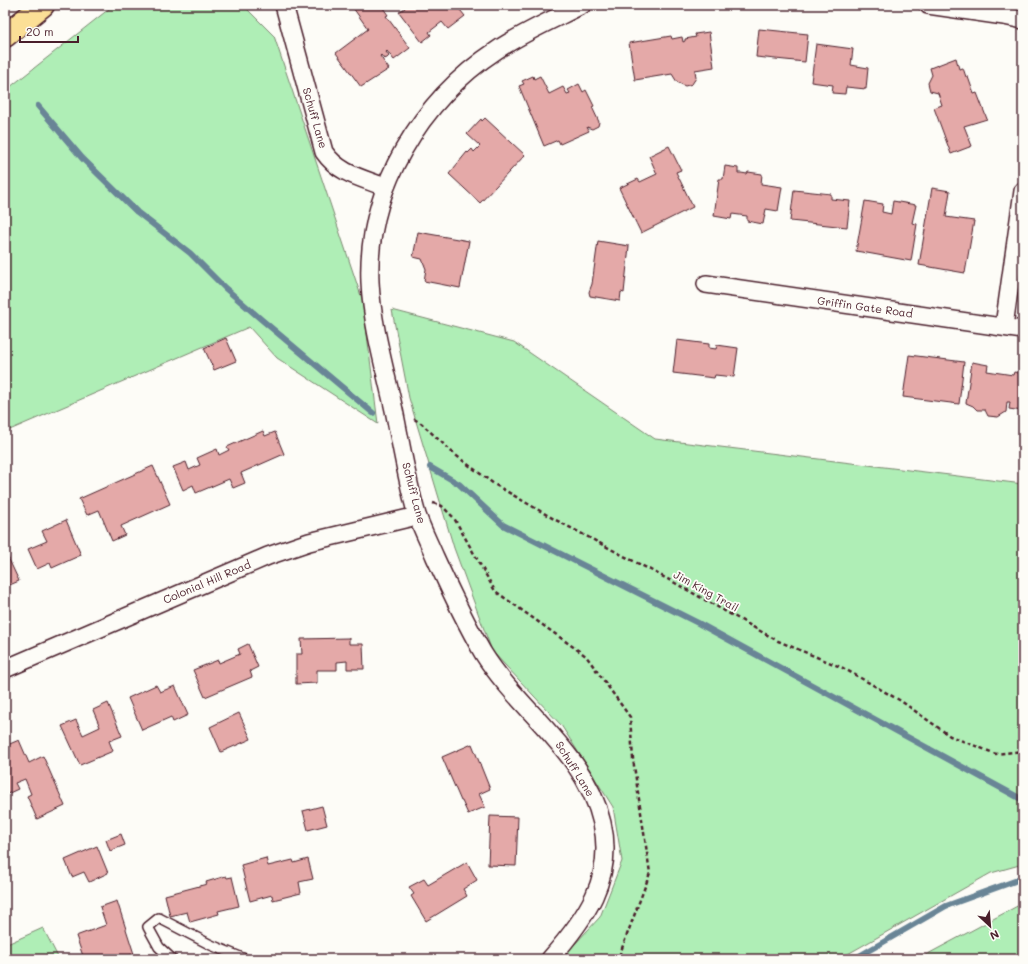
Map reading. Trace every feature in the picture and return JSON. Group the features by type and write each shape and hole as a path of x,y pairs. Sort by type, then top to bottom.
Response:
{"highway":[{"path":"5,36 43,5"}],"street":[{"name":"Schuff Lane","path":"284,5 324,152 331,162 338,168 385,187 376,222 370,256 370,283 380,350 416,509 450,591 486,657 503,680 556,739 588,786 598,806 605,841 602,876 597,894 588,910 550,959"},
{"path":"385,187 397,162 425,115 471,68 519,36 582,5"},
{"path":"928,5 1023,20"},
{"path":"1004,326 1023,191"},
{"name":"Griffin Gate Road","path":"706,284 1004,326 1023,330"},
{"name":"Colonial Hill Road","path":"5,669 268,556 416,509"}],"lane":[{"path":"172,959 159,947 148,927 159,918 211,945 245,959"}],"path":[{"name":"Jim King Trail","path":"395,418 408,415 421,423 454,454 494,484 554,519 675,583 778,641 843,668 901,701 950,736 996,754 1023,751"},
{"path":"416,509 426,501 442,506 454,518 495,592 586,656 630,717 633,759 650,873 618,959"}],"green space":[{"path":"114,5 243,5 274,36 363,302 378,424 277,358 249,327 5,432 5,91"},
{"path":"392,310 514,342 655,439 1023,484 1023,864 991,873 839,959 561,959 600,917 622,861 613,807 561,725 492,651 454,548 409,398"},
{"path":"1023,903 1023,959 919,959 924,956"},
{"path":"43,928 59,959 5,959 5,945"}],"building":[{"path":"351,5 381,5 388,15 386,16 410,48 394,60 387,51 386,52 389,56 387,58 384,59 381,55 380,56 389,69 361,87 336,53 368,29"},
{"path":"404,5 456,5 465,16 448,29 442,22 429,32 431,35 422,42 399,12 405,8"},
{"path":"759,29 808,34 805,62 756,57"},
{"path":"709,32 714,67 695,70 696,78 692,84 685,86 677,82 672,74 635,80 629,43 671,36 672,39 682,37 683,42 685,39 696,37 695,34"},
{"path":"816,44 853,49 851,65 868,68 866,89 846,87 845,94 832,93 833,85 811,82"},
{"path":"956,58 959,69 963,68 966,77 968,77 974,94 977,93 987,119 964,126 972,146 951,154 934,108 942,105 938,93 930,91 928,83 932,75 930,68"},
{"path":"533,76 534,79 540,76 549,94 563,87 567,94 570,93 568,90 579,84 583,92 586,90 594,106 592,107 599,122 598,126 592,129 587,127 589,131 560,144 558,140 544,146 519,86 524,84 522,81"},
{"path":"485,118 525,155 480,203 449,174 467,152 468,153 472,149 474,152 480,146 467,134 481,119 482,121"},
{"path":"669,146 681,170 676,172 693,207 641,233 619,188 638,179 640,182 657,174 649,156"},
{"path":"725,166 738,168 738,173 747,174 748,172 762,174 761,184 782,187 778,211 766,209 763,224 747,221 747,216 732,214 731,219 714,216 719,179 723,179"},
{"path":"932,188 950,191 946,217 974,221 965,273 919,265"},
{"path":"794,190 831,194 831,199 850,201 847,227 790,221"},
{"path":"865,201 883,204 882,212 891,214 893,201 916,205 912,223 917,224 911,261 856,251"},
{"path":"418,232 469,241 460,288 424,281 426,269 422,259 413,257"},
{"path":"598,241 629,246 624,293 621,292 620,301 590,296 589,292 592,284"},
{"path":"226,338 236,361 214,370 204,348"},
{"path":"677,340 709,344 709,348 716,349 717,345 738,348 734,377 715,375 714,378 673,373"},
{"path":"909,355 964,362 959,404 903,397"},
{"path":"972,362 988,365 987,371 1013,375 1014,372 1023,374 1022,411 1009,409 1010,402 1007,402 1006,412 998,417 988,416 985,410 977,410 973,406 966,403"},
{"path":"263,431 265,436 275,432 284,454 241,473 245,483 233,488 229,479 196,493 193,485 183,490 173,467 186,462 189,470 200,465 197,458 217,449 219,455 229,450 227,447"},
{"path":"153,466 170,504 121,526 125,535 112,541 99,510 87,515 79,499"},
{"path":"66,520 81,555 52,568 50,563 37,569 28,549 47,541 42,531"},
{"path":"5,551 19,581 5,587"},
{"path":"349,638 349,644 363,644 364,669 347,669 347,661 337,662 337,670 317,670 317,683 296,684 296,654 302,654 301,639"},
{"path":"248,644 258,667 250,671 252,677 205,697 193,670 218,660 219,663 240,654 238,649"},
{"path":"156,685 160,692 175,686 188,715 173,722 171,717 142,730 128,698"},
{"path":"108,703 122,736 109,741 113,751 80,765 62,726 76,720 83,735 100,727 93,710"},
{"path":"239,713 251,739 221,752 210,727"},
{"path":"19,740 29,763 43,756 65,806 37,819 27,796 31,794 25,779 15,783 18,789 5,795 5,746"},
{"path":"472,744 490,789 479,794 485,807 468,814 442,757"},
{"path":"322,806 327,825 308,830 303,811"},
{"path":"490,816 518,817 516,866 488,865"},
{"path":"121,834 125,845 110,851 106,840"},
{"path":"97,846 108,873 89,882 84,872 72,877 65,860"},
{"path":"266,858 268,866 293,860 294,863 308,859 313,879 299,882 301,893 273,900 272,895 250,901 241,865"},
{"path":"467,862 477,880 463,889 467,896 426,921 411,896 414,894 409,887 424,879 428,885"},
{"path":"226,876 227,878 232,877 239,906 218,911 219,914 190,922 187,912 170,916 165,895 207,884 206,882"},
{"path":"117,901 134,954 118,959 84,959 76,936 106,925 100,907"}],"waterway":[{"path":"38,106 82,158 137,212 190,253 225,288 373,413"},
{"path":"430,467 459,484 503,525 698,623 1023,800"},
{"path":"854,959 946,906 1023,878"}]}
